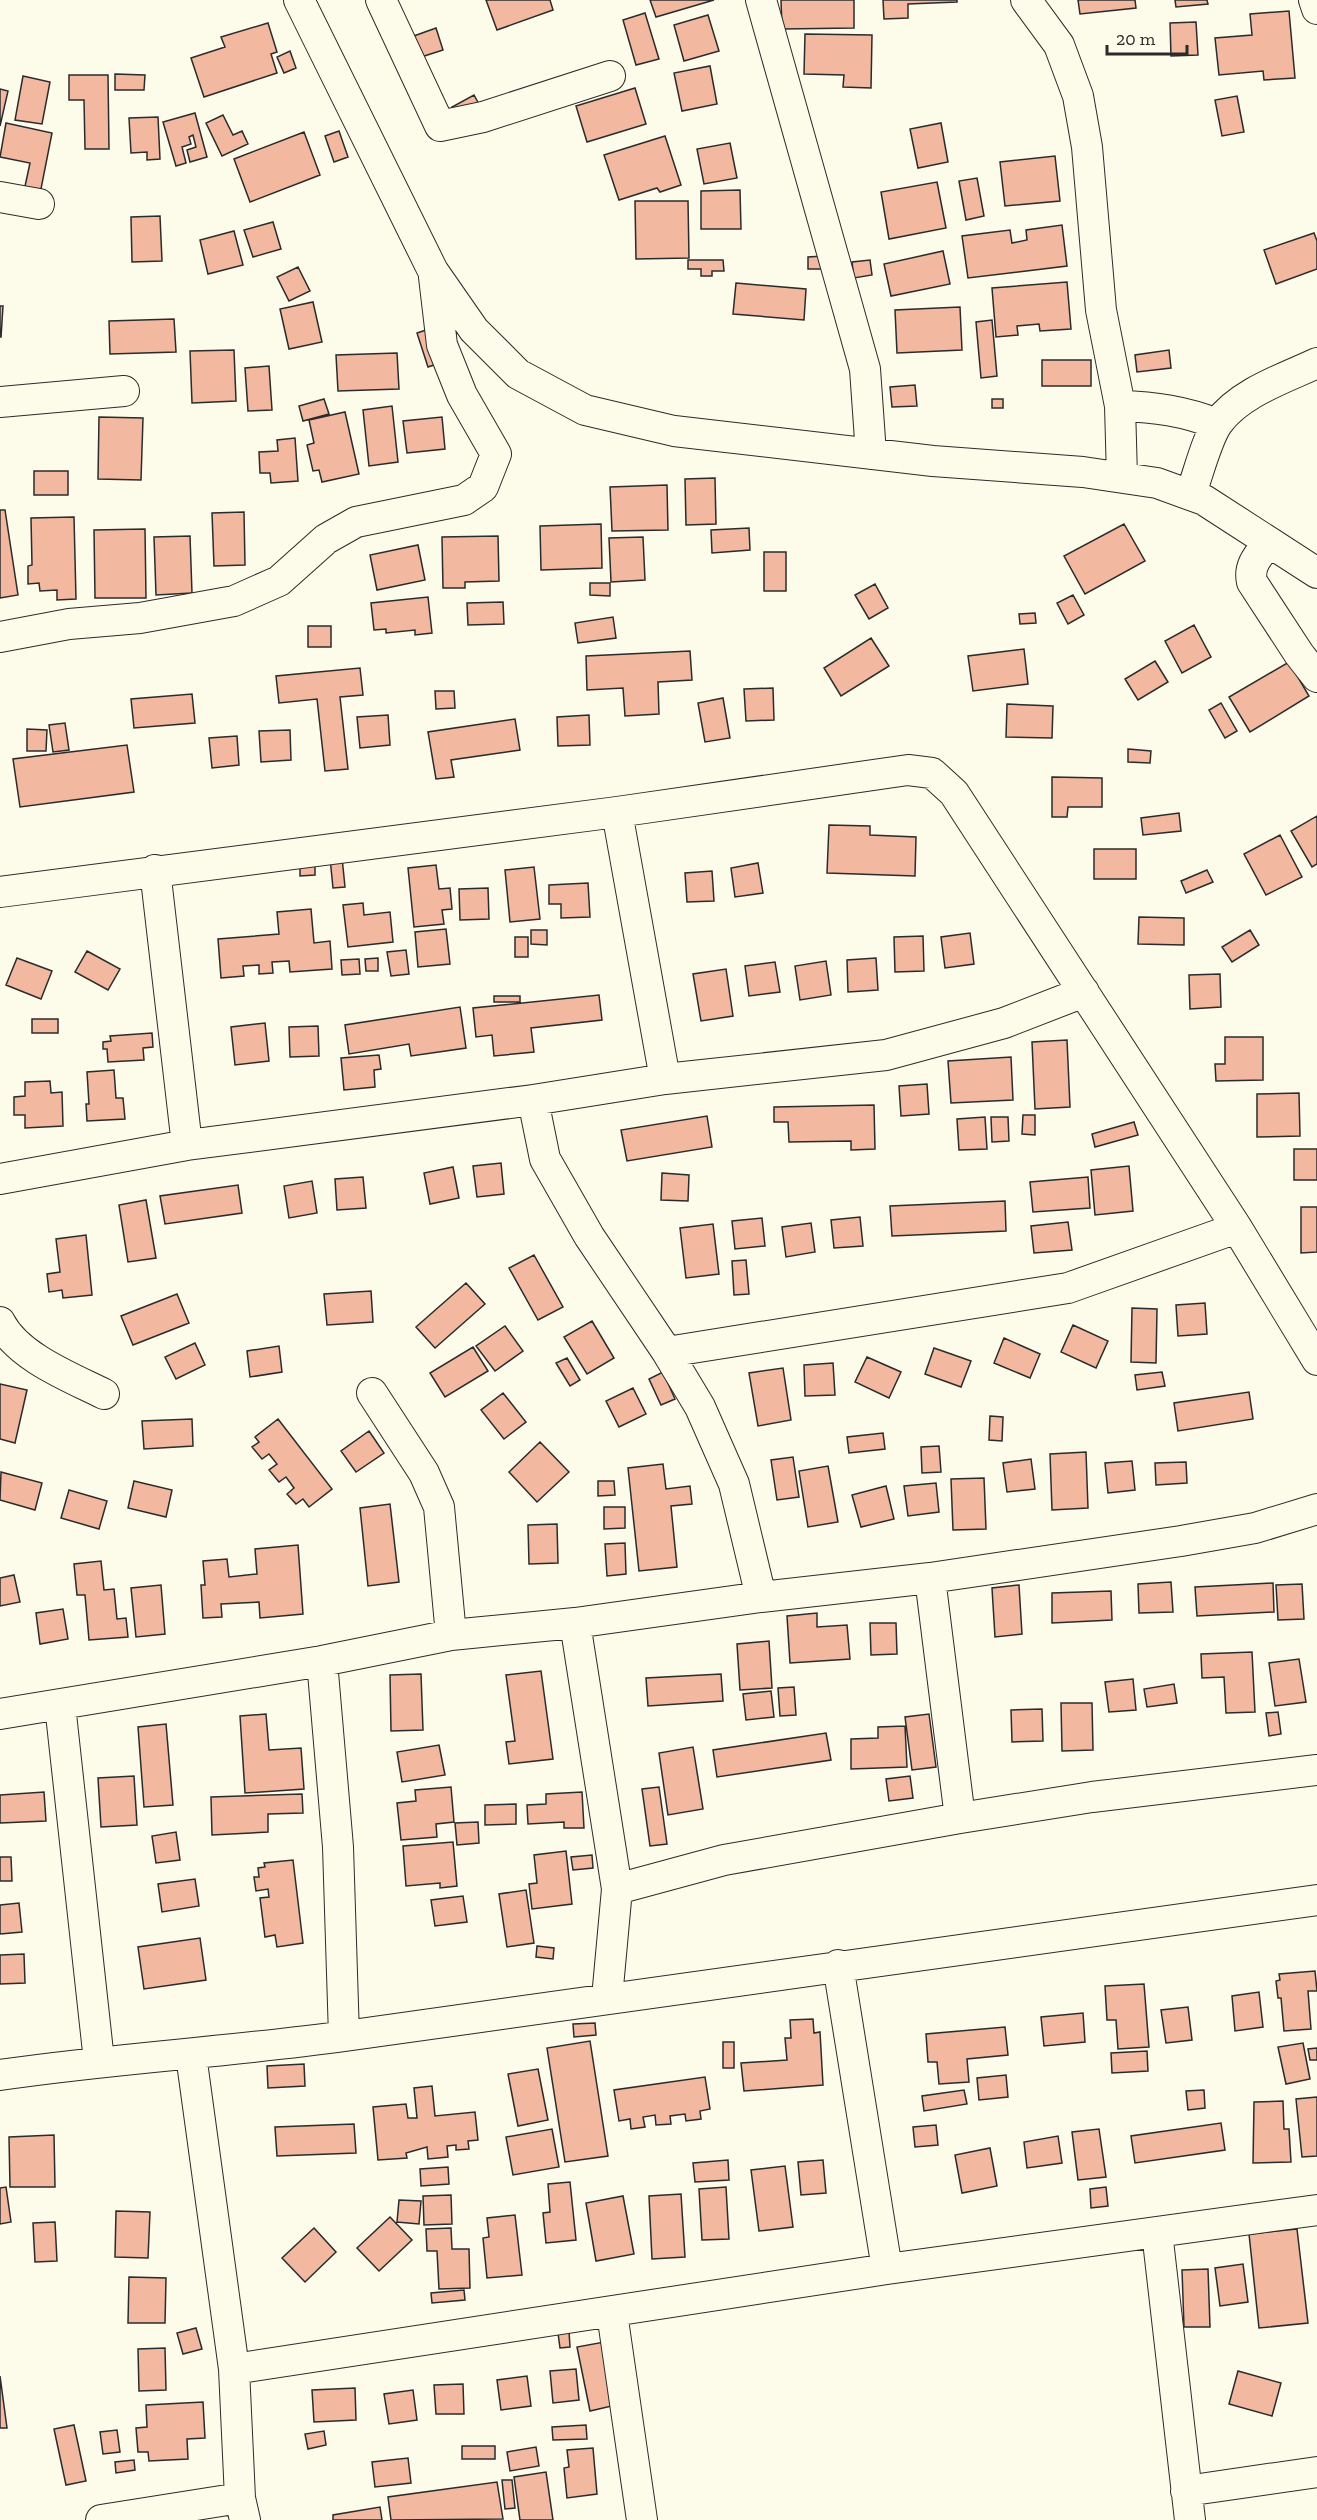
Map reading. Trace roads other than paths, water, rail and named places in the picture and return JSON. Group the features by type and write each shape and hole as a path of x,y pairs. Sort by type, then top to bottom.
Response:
{"street":[{"path":"299,0 434,271 474,330 518,374 585,410 674,430 871,454 1122,477 1191,493 1317,573"},
{"path":"381,0 440,126 483,117 610,76"},
{"path":"761,0 865,369 871,454"},
{"path":"1026,0 1059,45 1078,96 1087,147 1101,310 1120,406 1122,477"},
{"path":"1314,0 1317,9"},
{"path":"0,197 39,204"},
{"path":"0,637 69,624 140,618 234,601 279,580 327,539 356,522 464,500 483,487 496,454 462,395 442,345 434,271"},
{"path":"1191,493 1217,424 1237,405 1268,386 1317,363"},
{"path":"0,402 124,391"},
{"path":"1120,406 1187,412 1217,424"},
{"path":"1269,542 1252,564 1250,572 1252,582 1299,654 1317,677"},
{"path":"0,892 155,870 617,812 908,770 932,773 954,793 1237,1228 1317,1360"},
{"path":"617,812 665,1079"},
{"path":"155,870 187,1145"},
{"path":"0,1179 187,1145 533,1100 665,1079 886,1054 1004,1023 1084,992"},
{"path":"533,1100 545,1159 589,1236 667,1352 700,1407 734,1484 761,1597"},
{"path":"667,1352 1068,1288 1237,1228"},
{"path":"0,1322 5,1331 44,1365 104,1394"},
{"path":"372,1393 424,1473 440,1507 451,1635"},
{"path":"0,1714 322,1661 451,1635 575,1623 761,1597 930,1578 1202,1538 1255,1528 1317,1509"},
{"path":"930,1578 960,1818"},
{"path":"575,1623 617,1889 607,1998"},
{"path":"322,1661 338,1847 344,2036"},
{"path":"60,1705 99,2061"},
{"path":"617,1889 724,1860 960,1818 1092,1797 1317,1770"},
{"path":"0,2075 99,2061 191,2055 344,2036 838,1965 1317,1900"},
{"path":"838,1965 887,2269"},
{"path":"101,2520 243,2509 234,2369 191,2055"},
{"path":"234,2369 612,2313 887,2269 1317,2210"},
{"path":"1157,2232 1190,2520"},
{"path":"612,2313 642,2520"},
{"path":"1186,2491 1317,2472"}]}
